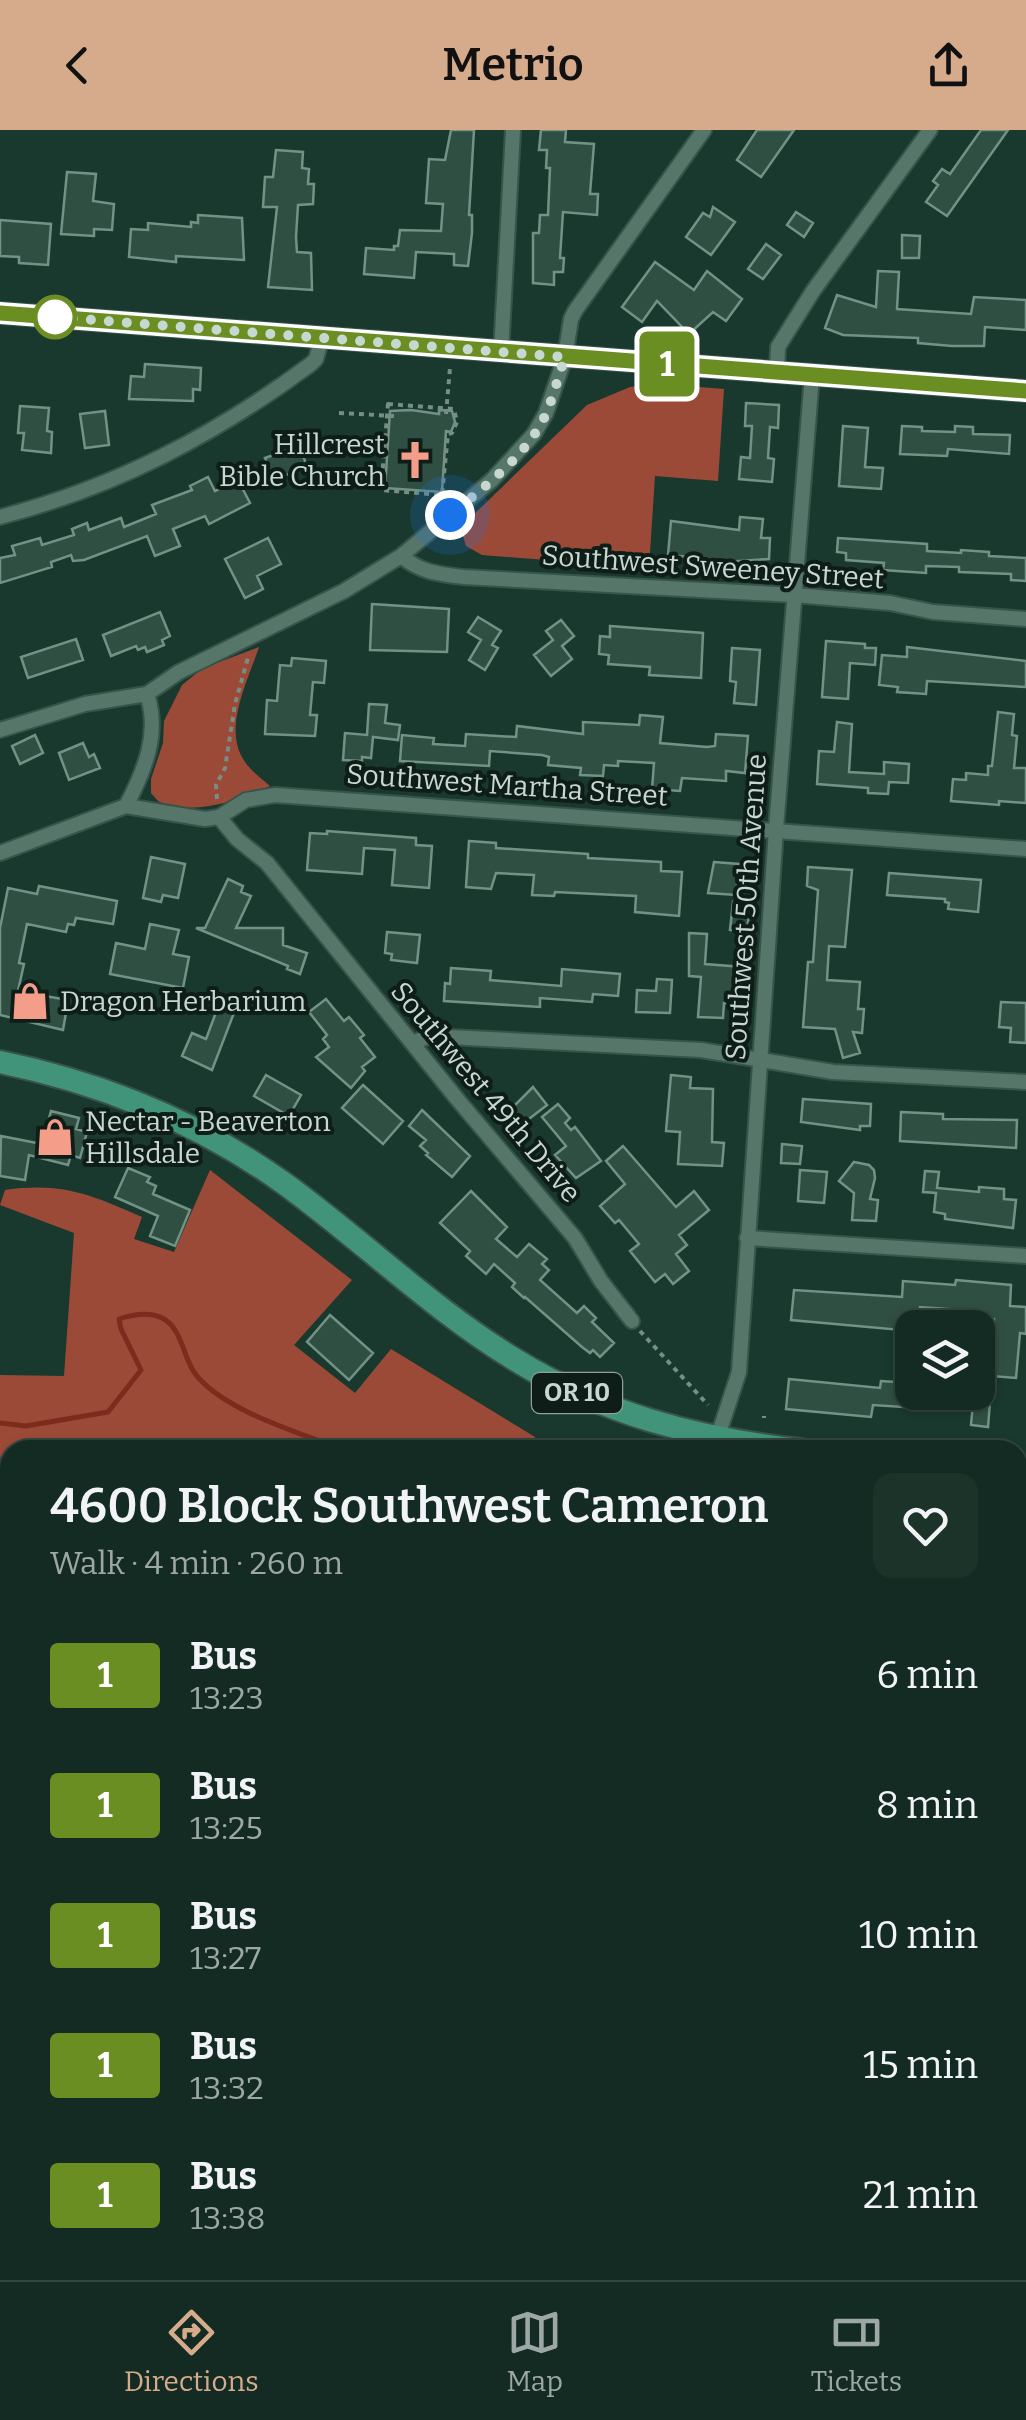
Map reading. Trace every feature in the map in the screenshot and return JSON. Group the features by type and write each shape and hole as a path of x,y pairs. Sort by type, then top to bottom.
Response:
{"main road":[{"name":"OR 10","path":"0,1062 102,1090 205,1134 284,1184 512,1358 630,1415 724,1440"}],"street":[{"path":"502,352 513,130"},
{"path":"0,730 85,704 148,694 179,672 344,592 401,556 519,453 546,413 575,311 704,130"},
{"path":"777,372 778,347 812,291 930,130"},
{"path":"0,313 1026,391"},
{"path":"0,516 118,476 182,448 256,404 310,364 316,359 322,337"},
{"name":"Southwest 50th Avenue","path":"716,1439 739,1372 812,374"},
{"name":"Southwest Sweeney Street","path":"401,556 415,568 463,577 794,595 1026,619"},
{"path":"126,806 153,733 154,713 148,694"},
{"name":"Southwest Martha Street","path":"0,853 126,806 205,819 219,817 246,800 288,796 1026,850"},
{"name":"Southwest 49th Drive","path":"219,817 236,839 267,863 575,1238 632,1321"},
{"path":"412,1043 430,1036 456,1036 701,1050 872,1076 1026,1082"},
{"path":"747,1238 1026,1256"}],"path":[{"path":"446,411 452,348"},
{"path":"388,404 446,411 454,409 456,422 448,434 442,495 381,490 388,404"},
{"path":"339,413 394,416"},
{"path":"219,817 216,785 225,768 235,704 254,635"},
{"path":"632,1321 708,1406"}],"shaded area":[{"path":"661,384 724,389 718,481 655,476 649,568 482,555 466,546 462,533 468,520 587,405 630,387"},
{"path":"259,647 240,702 237,744 245,761 270,786 229,802 200,807 158,801 151,793 151,779 163,743 164,721 182,685 203,668"},
{"path":"210,1170 352,1280 294,1345 355,1393 391,1349 535,1437 534,1440 0,1440 0,1375 64,1376 74,1233 0,1205 5,1190 60,1189 107,1202 142,1217 134,1239 174,1252"}],"building":[{"path":"451,130 474,130 468,266 454,265 454,254 416,252 414,278 364,274 366,248 394,250 400,230 441,231 443,204 426,203 429,159 445,160"},
{"path":"541,130 566,130 565,142 594,144 590,194 598,194 597,215 563,212 563,272 554,272 554,285 533,283 533,233 539,233 540,215 548,215 550,168 546,168 547,150 539,150"},
{"path":"757,130 794,130 761,177 737,160"},
{"path":"981,130 1008,130 947,216 926,202 938,185 933,181 942,169 950,174"},
{"path":"276,150 303,152 302,168 309,169 308,184 314,184 313,204 298,205 296,237 297,252 311,253 312,290 268,287 277,207 263,207 265,177 273,177"},
{"path":"67,172 96,174 93,201 114,204 112,230 94,229 94,236 61,234"},
{"path":"713,207 735,222 711,255 686,237 703,213 710,217"},
{"path":"796,212 813,223 804,237 787,225"},
{"path":"198,215 242,218 244,260 176,256 176,262 129,257 131,229 148,230 148,223 191,227 191,222 198,223"},
{"path":"0,220 51,224 48,265 19,263 19,257 0,256"},
{"path":"902,235 920,236 919,258 902,258"},
{"path":"766,244 781,255 763,279 748,269"},
{"path":"655,262 694,290 707,271 742,299 726,321 713,312 689,334 657,301 642,322 622,307"},
{"path":"878,271 899,272 897,309 971,314 974,297 1026,300 1026,330 985,327 984,346 952,346 918,343 918,338 843,335 825,328 837,295 876,307"},
{"path":"145,364 201,368 200,390 193,389 193,401 129,399 131,376 144,377"},
{"path":"746,403 779,405 778,428 770,427 768,458 774,459 772,482 739,479 741,457 750,458 752,426 745,426"},
{"path":"20,406 49,408 47,431 52,432 51,453 22,450 24,433 18,433"},
{"name":"Hillcrest Bible Church","path":"439,410 452,411 455,422 451,432 446,431 442,492 385,488 390,411 439,414"},
{"path":"105,411 109,445 85,448 80,414"},
{"path":"843,426 868,428 865,467 883,468 881,489 839,486"},
{"path":"902,426 955,432 955,426 973,427 973,434 1010,435 1009,454 948,449 947,456 900,454"},
{"path":"290,449 293,454 301,451 308,468 268,481 263,467 268,464 265,458"},
{"path":"208,477 215,491 238,480 250,503 209,524 205,516 173,529 180,546 155,556 147,536 84,560 73,561 71,555 51,562 52,567 0,583 0,558 15,555 12,546 40,538 42,545 74,535 72,529 87,523 89,530 121,518 124,527 156,514 152,505 192,490 190,486"},
{"path":"740,517 763,519 761,538 770,538 769,559 726,562 726,567 712,566 712,559 668,555 671,521 739,530"},
{"path":"268,538 281,564 257,576 263,589 245,598 225,559"},
{"path":"838,538 927,544 927,551 961,550 1026,558 1026,581 1011,580 1011,574 959,572 959,567 926,566 926,573 883,570 884,563 846,560 846,553 837,552"},
{"path":"372,604 449,609 447,652 370,650"},
{"path":"160,612 170,636 162,640 164,645 147,652 145,647 138,650 136,646 111,656 103,635"},
{"path":"478,617 501,631 492,645 498,648 485,670 469,660 481,640 468,632"},
{"path":"561,620 574,636 562,646 572,659 551,676 534,655 553,640 546,631"},
{"path":"610,626 703,633 701,678 649,675 650,667 608,664 609,655 599,654 600,636 610,637"},
{"path":"76,639 83,660 28,678 21,657"},
{"path":"826,641 876,648 875,665 850,663 848,699 822,697"},
{"path":"907,647 1026,661 1026,687 927,681 926,694 897,692 898,687 879,685 882,655 907,657"},
{"path":"732,648 760,650 756,705 734,703 736,682 730,681"},
{"path":"292,658 326,661 324,683 313,682 310,715 317,715 315,736 265,734 267,700 277,701 280,665 291,666"},
{"path":"369,704 387,705 385,723 400,725 398,740 373,737 371,758 343,760 345,733 367,735"},
{"path":"998,712 1014,714 1014,768 1026,768 1026,803 951,801 953,779 966,780 966,773 988,775"},
{"path":"640,715 663,717 660,743 707,747 715,746 716,734 748,736 745,773 726,771 726,781 682,778 680,791 652,789 654,763 618,761 618,766 604,765 603,776 580,775 581,768 548,765 549,757 542,755 490,751 489,766 400,761 402,735 434,738 433,744 465,746 466,734 516,737 517,726 583,734 583,722 639,725"},
{"path":"837,722 852,724 849,772 884,774 884,762 909,764 908,783 889,782 888,794 868,793 868,788 817,784 819,751 834,752"},
{"path":"35,735 43,753 20,764 12,746"},
{"path":"83,743 100,768 69,780 59,753"},
{"path":"310,833 416,838 416,845 432,846 429,888 392,885 395,850 364,848 362,874 307,870"},
{"path":"469,841 496,843 496,848 661,862 661,871 682,872 679,916 635,912 636,896 555,892 554,896 532,895 534,875 496,873 491,889 466,887"},
{"path":"151,857 185,864 178,898 163,895 161,902 143,898"},
{"path":"714,862 739,864 736,895 708,893"},
{"path":"808,867 852,870 845,947 829,946 827,980 860,982 858,1009 864,1009 862,1033 853,1032 860,1053 843,1058 835,1029 803,1027 818,890 807,886"},
{"path":"889,873 981,880 978,912 948,909 945,899 887,895"},
{"path":"228,879 243,886 241,892 251,896 236,928 283,928 283,945 307,953 300,974 196,928 205,928"},
{"path":"39,886 117,901 113,924 76,918 74,925 68,924 66,932 27,924 18,991 62,999 61,1006 67,1007 63,1030 0,1015 0,928 8,888 37,894"},
{"path":"733,902 750,904 747,932 730,930"},
{"path":"150,924 179,930 173,954 189,957 183,988 110,974 116,943 145,949"},
{"path":"387,932 420,935 417,963 391,960 392,954 385,953"},
{"path":"689,933 707,934 705,964 743,967 741,1004 724,1003 723,1018 698,1017 701,977 689,976"},
{"path":"451,968 491,971 490,980 561,986 562,969 620,974 618,996 593,994 592,1002 540,998 540,1007 444,1001"},
{"path":"657,979 672,980 670,1013 636,1012 637,990 656,991"},
{"path":"221,999 237,1005 212,1070 182,1056 192,1033 206,1039"},
{"path":"326,999 344,1021 349,1017 375,1057 362,1067 365,1071 351,1088 316,1057 329,1047 323,1039 327,1035 309,1012"},
{"path":"1001,1002 1026,1003 1026,1043 1010,1042 1011,1028 999,1027"},
{"path":"266,1075 301,1095 289,1116 254,1096"},
{"path":"671,1075 691,1077 690,1088 713,1089 712,1142 724,1143 722,1166 678,1164 680,1132 666,1131"},
{"path":"363,1085 403,1121 383,1144 342,1108"},
{"path":"533,1087 547,1105 525,1122 512,1108"},
{"path":"803,1099 871,1104 870,1126 860,1126 860,1130 801,1122"},
{"path":"558,1104 570,1118 565,1123 571,1130 575,1127 601,1161 576,1178 555,1155 566,1146 542,1117"},
{"path":"422,1110 470,1156 452,1177 426,1155 420,1146 426,1140 409,1126"},
{"path":"51,1111 79,1118 76,1129 87,1132 80,1158 71,1155 68,1165 29,1155 25,1180 0,1176 1,1136 42,1144"},
{"path":"901,1112 943,1114 943,1119 1017,1120 1016,1148 900,1141"},
{"path":"782,1144 802,1146 800,1164 781,1163"},
{"path":"623,1146 676,1207 694,1191 709,1210 679,1235 687,1245 676,1254 689,1271 673,1284 665,1274 655,1282 630,1251 639,1244 619,1220 615,1223 600,1206 625,1184 606,1161"},
{"path":"854,1162 874,1170 870,1199 878,1200 876,1221 852,1220 854,1193 839,1181"},
{"path":"128,1168 150,1177 147,1182 156,1186 153,1194 190,1210 175,1246 150,1236 158,1216 115,1197"},
{"path":"800,1170 827,1172 824,1203 798,1201"},
{"path":"925,1171 939,1172 937,1188 979,1192 979,1187 1004,1189 1004,1199 1016,1200 1013,1228 945,1219 945,1214 934,1212 936,1193 923,1192"},
{"path":"471,1191 507,1227 496,1239 517,1257 529,1244 547,1259 542,1264 549,1270 540,1280 577,1313 584,1306 596,1318 592,1322 614,1343 600,1357 582,1347 524,1298 512,1287 515,1283 494,1264 486,1274 466,1256 470,1251 440,1223"},
{"path":"956,1280 1011,1285 1010,1306 1026,1307 1026,1334 1020,1333 1016,1378 995,1376 995,1310 895,1310 895,1329 791,1320 794,1290 902,1297 903,1281 955,1285"},
{"path":"330,1315 373,1353 349,1380 307,1342"},
{"path":"789,1379 880,1388 881,1381 895,1382 895,1406 873,1405 871,1417 786,1409"},
{"path":"972,1410 989,1410 988,1427 971,1425"}],"waterway":[{"path":"0,1423 26,1426 108,1412 141,1370 119,1319 148,1314 170,1324 194,1372 206,1386 242,1409 318,1440"}],"bus line":[{"name":"1","path":"0,313 1026,391"}],"place":[{"name":"Hillcrest Bible Church","path":"415,460"},
{"name":"Dragon Herbarium","path":"30,1001"},
{"name":"Nectar - Beaverton Hillsdale","path":"55,1137"}],"route":[{"path":"55,317 565,357 546,413 534,434 492,480 450,515"}]}
